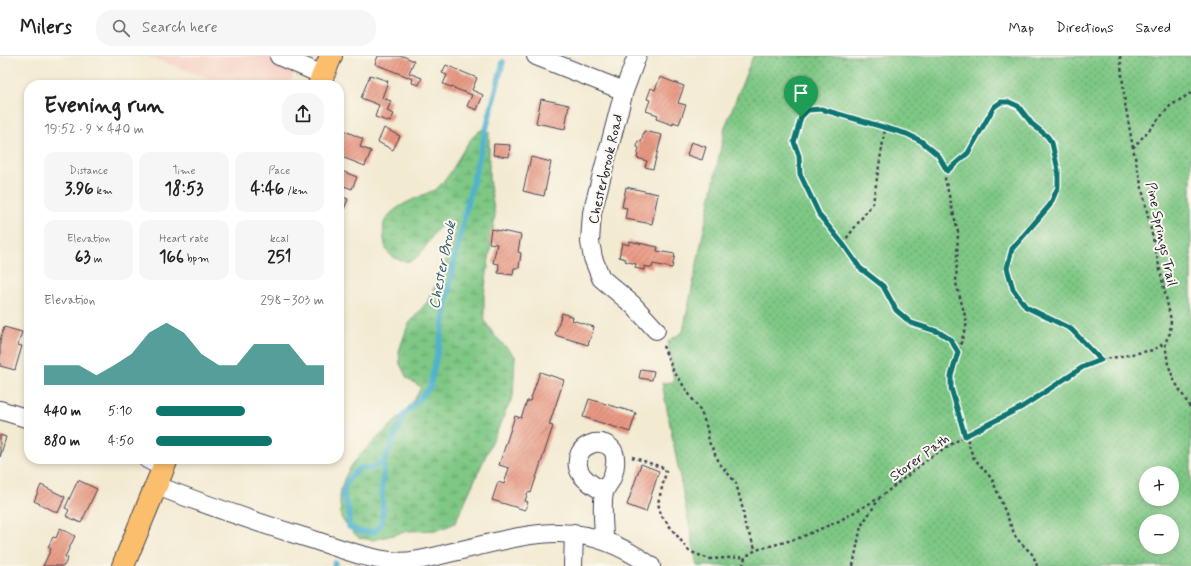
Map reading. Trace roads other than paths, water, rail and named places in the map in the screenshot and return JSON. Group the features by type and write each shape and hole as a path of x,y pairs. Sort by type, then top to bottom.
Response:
{"main road":[{"path":"123,566 159,468"}],"street":[{"path":"279,56 325,72"},
{"path":"536,56 624,91"},
{"name":"Chesterbrook Road","path":"637,56 624,91 592,213 590,242 593,258 601,278 633,305 656,330"},
{"path":"0,410 24,417"},
{"path":"604,492 586,481 580,474 577,463 580,451 587,445 598,442 607,444 614,451 616,460 612,479 604,492 604,539"},
{"path":"159,468 221,511 372,558 392,561 419,560 514,537 544,532 574,533 604,539 633,552 652,566"},
{"path":"573,566 574,533"}],"waterway":[{"name":"Chester Brook","path":"384,462 371,468 360,468 351,476 346,484 343,495 349,512 349,527 361,532 374,532 381,524 383,512 382,493 384,462 404,415 430,387 442,331 453,267 466,209 503,62"}]}
